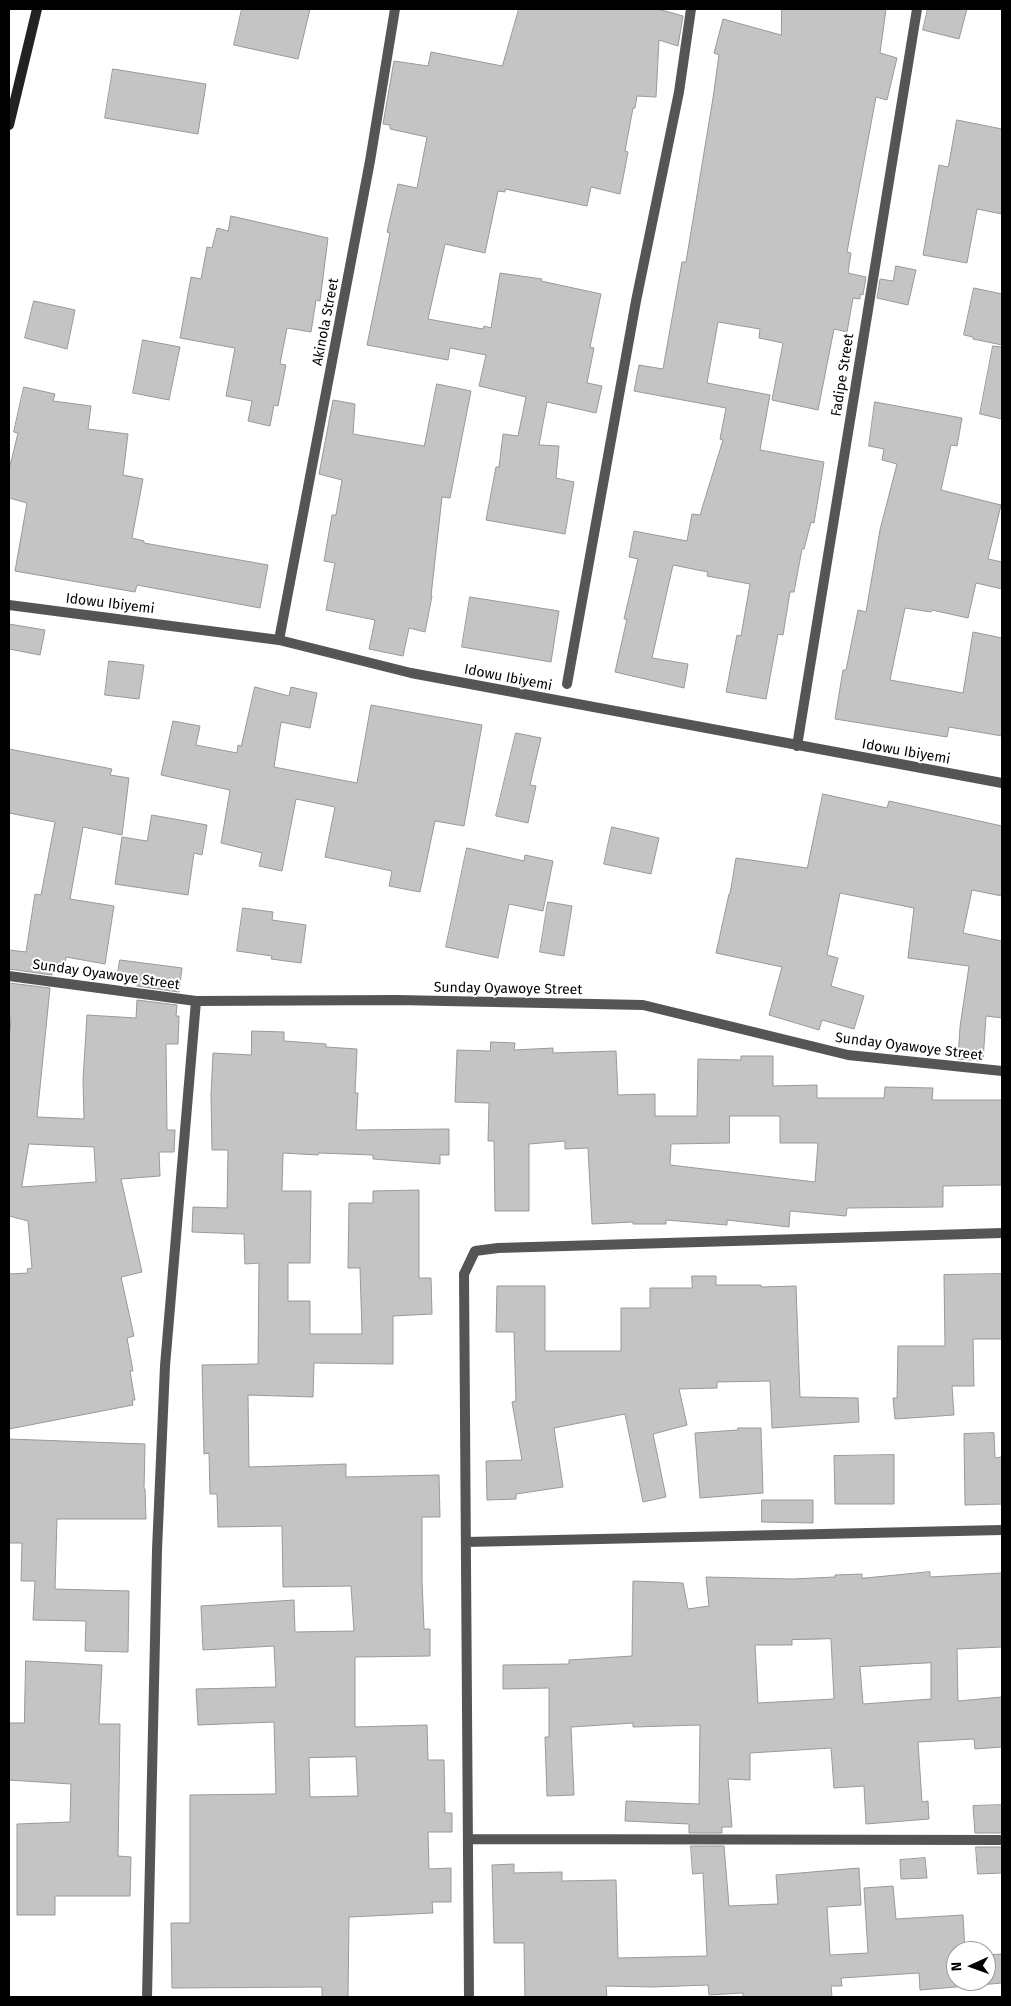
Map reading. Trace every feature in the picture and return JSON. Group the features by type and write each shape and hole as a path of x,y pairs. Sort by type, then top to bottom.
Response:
{"street":[{"path":"9,125 37,9"},
{"name":"Akinola Street","path":"279,640 370,161 395,9"},
{"path":"567,684 636,301 679,92 691,9"},
{"name":"Fadipe Street","path":"797,746 917,9"},
{"name":"Idowu Ibiyemi","path":"9,605 279,640 411,673 1002,783"},
{"name":"Sunday Oyawoye Street","path":"9,976 196,1002 397,1000 643,1005 848,1055 1002,1071"},
{"path":"147,1997 156,1550 165,1375 196,1002"},
{"path":"469,1997 464,1274 475,1251 498,1248 1002,1232"},
{"path":"466,1542 1002,1530"},
{"path":"468,1839 1002,1840"}],"building":[{"path":"242,9 310,9 298,59 234,45"},
{"path":"519,9 658,9 683,16 678,46 659,40 656,97 637,96 625,151 628,152 620,194 591,187 587,206 505,189 505,192 498,191 485,253 445,244 428,319 483,329 484,326 491,328 500,273 542,279 541,281 601,294 590,347 594,348 587,383 602,386 596,413 547,402 539,445 559,446 556,478 574,482 565,534 486,520 496,467 499,467 503,434 518,436 526,397 479,386 486,355 450,348 448,360 367,345 390,233 387,232 398,184 417,188 427,137 390,129 390,125 383,124 394,61 428,66 431,52 502,66"},
{"path":"782,9 886,9 880,53 897,58 887,100 876,97 847,252 851,253 848,273 866,277 863,295 860,294 860,299 853,298 847,332 834,329 818,410 772,400 783,343 759,338 760,329 718,322 707,383 770,395 760,450 824,462 814,523 811,522 804,549 802,549 794,592 790,592 783,635 778,634 766,699 726,692 737,635 741,636 750,584 707,576 708,572 673,565 652,658 688,664 684,688 615,672 627,619 624,619 638,559 629,557 634,531 687,541 692,514 700,515 723,440 720,439 726,408 634,391 639,365 663,369 682,262 686,262 713,98 719,55 714,53 723,19 781,35"},
{"path":"928,9 967,9 959,39 923,30"},
{"path":"113,69 206,84 198,134 105,118"},
{"path":"957,120 1002,129 1002,214 977,209 967,263 923,255 939,165 948,167"},
{"path":"231,216 328,238 320,301 316,300 311,332 287,328 280,364 286,365 278,406 274,405 270,426 248,421 252,401 226,396 235,348 180,338 191,277 201,279 207,247 212,248 217,228 228,231"},
{"path":"896,266 916,270 908,305 877,298 880,279 893,281"},
{"path":"974,288 1002,294 1002,345 973,339 973,337 964,335"},
{"path":"34,301 75,310 67,349 25,338"},
{"path":"143,340 180,347 169,400 133,393"},
{"path":"993,346 1002,347 1002,419 980,414"},
{"path":"437,384 471,391 450,498 442,497 432,596 425,632 409,628 403,656 369,649 375,620 326,610 335,563 324,561 332,515 336,515 342,480 319,474 333,400 355,404 353,434 424,446"},
{"path":"24,387 55,394 53,401 91,406 88,429 128,434 123,475 143,479 132,538 144,541 144,543 268,565 260,608 137,585 135,592 15,571 27,503 9,498 9,470 18,433 14,432"},
{"path":"875,402 962,418 957,446 951,445 941,490 1001,505 988,559 1002,562 1002,589 976,583 968,618 932,610 931,612 905,608 890,680 963,693 973,632 1002,638 1002,736 949,727 947,737 835,719 843,670 846,670 858,610 866,612 880,530 897,464 882,460 884,449 869,446"},
{"path":"470,597 559,611 551,662 462,647"},
{"path":"9,624 45,630 40,655 9,649"},
{"path":"109,661 144,665 139,699 105,695"},
{"path":"255,687 289,696 291,687 317,693 310,728 281,722 274,767 357,783 371,705 482,725 464,826 435,821 420,892 389,886 392,871 325,857 335,807 296,799 282,871 259,866 262,853 221,843 230,790 161,775 173,721 200,726 196,745 237,753 238,745 241,746"},
{"path":"516,733 541,738 530,785 536,786 528,823 496,816"},
{"path":"9,749 112,769 110,775 129,778 122,835 83,827 70,899 114,906 105,964 66,957 64,973 52,971 52,975 9,969 9,950 26,952 35,894 41,895 55,822 9,813"},
{"path":"823,794 887,808 889,801 1002,826 1002,896 972,890 963,933 1002,941 1002,1018 986,1016 983,1061 958,1059 960,1027 969,966 908,958 914,908 840,893 827,955 838,958 831,986 864,996 854,1029 822,1020 819,1030 769,1015 782,967 716,953 730,894 736,858 807,868"},
{"path":"152,815 207,825 202,855 194,853 188,895 115,884 122,837 147,841"},
{"path":"612,827 659,838 651,874 604,864"},
{"path":"467,848 524,861 525,855 553,861 543,911 509,904 498,958 446,947"},
{"path":"548,902 572,906 564,956 540,952"},
{"path":"243,908 273,912 272,920 306,925 301,963 271,959 272,956 237,951"},
{"path":"120,960 182,968 179,992 137,986 137,980 117,978"},
{"path":"9,983 50,988 37,1117 84,1119 83,1080 87,1015 136,1018 137,1000 177,1005 176,1016 179,1016 178,1044 166,1044 167,1130 175,1130 174,1152 159,1152 160,1176 121,1179 142,1272 121,1277 134,1336 127,1338 133,1371 130,1371 135,1400 132,1400 133,1405 9,1429 9,1274 28,1273 27,1269 32,1268 28,1221 9,1216 9,1041 11,1018 9,1017","holes":["29,1144 94,1147 96,1182 22,1187"]},
{"path":"252,1031 284,1032 284,1041 326,1044 326,1047 357,1049 355,1093 358,1093 356,1130 449,1129 449,1155 440,1155 440,1164 373,1159 373,1155 283,1153 282,1191 311,1191 310,1263 288,1263 288,1301 310,1301 310,1334 362,1334 360,1268 348,1268 349,1203 373,1203 373,1191 419,1190 419,1278 431,1278 432,1314 393,1316 393,1364 314,1363 313,1397 248,1395 249,1467 346,1464 346,1477 439,1475 440,1517 422,1517 424,1629 430,1629 430,1656 355,1657 355,1727 427,1725 428,1760 444,1760 445,1813 452,1813 452,1832 428,1832 429,1869 451,1868 451,1902 432,1902 433,1913 349,1917 348,1997 322,1997 322,1987 172,1988 171,1923 190,1923 190,1795 276,1794 274,1722 198,1725 196,1689 276,1687 274,1646 203,1650 201,1606 294,1600 295,1632 354,1631 351,1586 283,1587 282,1526 218,1527 217,1494 210,1494 209,1453 204,1454 202,1365 258,1364 259,1263 245,1264 244,1234 192,1232 193,1207 227,1208 228,1150 212,1150 211,1095 213,1053 251,1055","holes":["356,1757 358,1796 310,1797 309,1758"]},
{"path":"491,1042 515,1043 514,1050 553,1048 553,1053 616,1051 618,1095 655,1094 655,1116 697,1116 698,1059 741,1060 741,1056 773,1056 773,1086 817,1085 817,1098 884,1098 885,1087 933,1088 932,1100 1002,1100 1002,1185 943,1186 943,1207 847,1208 846,1216 790,1211 789,1227 727,1220 727,1225 666,1220 666,1224 633,1224 633,1222 592,1224 588,1148 565,1149 565,1141 529,1144 529,1211 495,1211 494,1141 488,1141 489,1103 455,1102 457,1050 490,1051","holes":["730,1116 780,1116 780,1143 818,1143 815,1182 670,1165 671,1144 729,1143"]},
{"path":"1002,1274 1002,1339 973,1339 974,1386 952,1386 954,1415 895,1419 893,1398 897,1398 898,1346 945,1346 944,1275"},
{"path":"692,1276 716,1276 716,1285 796,1286 800,1397 858,1398 859,1422 772,1428 770,1381 717,1382 717,1388 679,1389 687,1425 653,1434 666,1497 643,1502 625,1414 554,1428 563,1487 516,1494 516,1499 487,1500 486,1461 522,1460 512,1402 516,1401 514,1332 496,1332 497,1286 545,1286 545,1351 621,1351 621,1308 650,1308 650,1288 692,1288"},
{"path":"738,1428 761,1428 763,1493 700,1498 695,1433 738,1430"},
{"path":"994,1433 995,1458 1002,1457 1002,1504 965,1505 964,1434"},
{"path":"9,1439 145,1444 144,1489 146,1519 57,1519 55,1589 129,1591 128,1652 85,1651 86,1621 33,1620 35,1581 21,1581 22,1543 9,1543"},
{"path":"894,1455 894,1504 835,1504 834,1456"},
{"path":"762,1500 813,1500 813,1523 762,1522"},
{"path":"930,1572 930,1577 1002,1573 1002,1647 957,1649 958,1701 1002,1697 1002,1747 975,1749 974,1739 918,1742 922,1802 928,1801 929,1819 866,1824 864,1786 834,1788 831,1748 750,1753 750,1780 728,1779 732,1827 722,1827 722,1833 689,1833 689,1824 625,1821 626,1801 699,1804 700,1725 633,1727 633,1723 571,1727 574,1795 547,1796 545,1737 549,1737 549,1688 503,1689 503,1665 569,1664 569,1660 632,1656 633,1581 683,1583 688,1609 709,1606 706,1577 792,1579 862,1574 862,1578","holes":["831,1639 834,1699 758,1703 755,1645 792,1645 792,1640","931,1663 931,1699 863,1704 860,1667"]},
{"path":"26,1661 102,1665 99,1724 120,1724 118,1856 131,1857 130,1896 55,1896 55,1915 17,1915 17,1824 70,1822 71,1784 9,1780 9,1723 24,1723"},
{"path":"1002,1805 1002,1833 975,1833 973,1806"},
{"path":"691,1846 724,1846 729,1906 778,1904 776,1875 859,1868 861,1905 827,1907 830,1955 868,1953 864,1888 893,1886 896,1919 963,1915 964,1941 946,1941 946,1988 920,1990 919,1973 841,1978 842,1986 831,1986 832,1997 743,1997 743,1993 709,1995 708,1985 606,1986 607,1997 525,1997 524,1943 494,1943 492,1865 514,1864 514,1873 562,1872 562,1881 616,1880 618,1958 707,1956 703,1873 693,1874"},
{"path":"976,1847 1002,1847 1002,1873 978,1874"},
{"path":"925,1858 927,1878 901,1879 900,1860"},
{"path":"996,1954 1002,1954 1002,1983 996,1984"}]}
